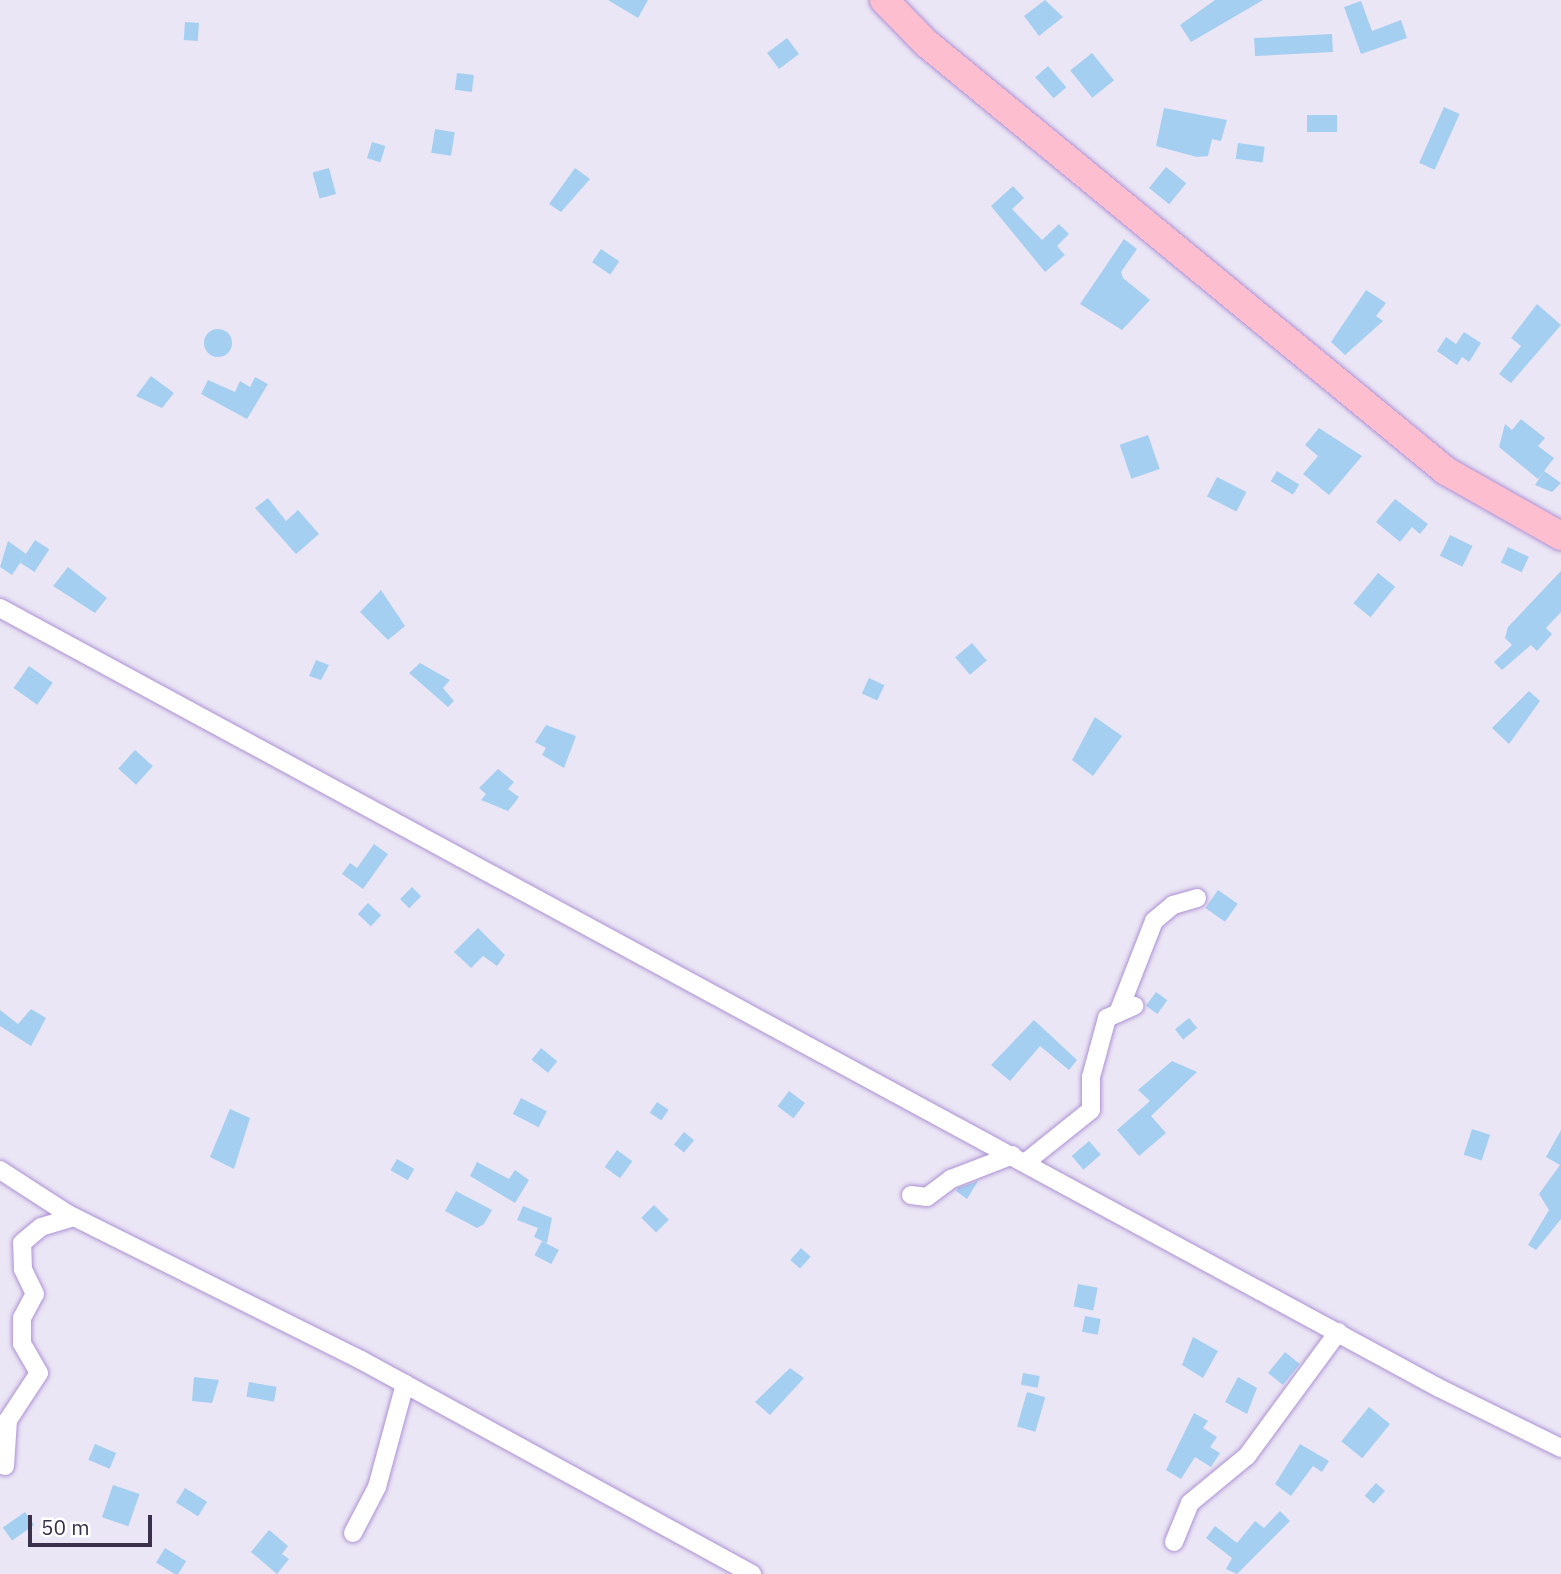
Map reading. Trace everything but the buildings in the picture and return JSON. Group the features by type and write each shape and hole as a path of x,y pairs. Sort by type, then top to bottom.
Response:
{"main road":[{"path":"884,0 926,43 1446,471 1561,536"}],"street":[{"path":"0,608 1338,1332 1561,1448"},
{"path":"911,1195 927,1197 951,1179 1020,1158 1091,1110 1099,1041 1107,1018 1126,1009 1154,921 1173,905 1197,898"},
{"path":"0,1170 73,1217 405,1384 752,1574"},
{"path":"5,1466 4,1421 39,1373 22,1344 22,1318 35,1294 23,1269 22,1243 41,1227 73,1217"},
{"path":"1174,1542 1190,1503 1247,1456 1338,1332"},
{"path":"353,1533 377,1487 405,1384"}]}
